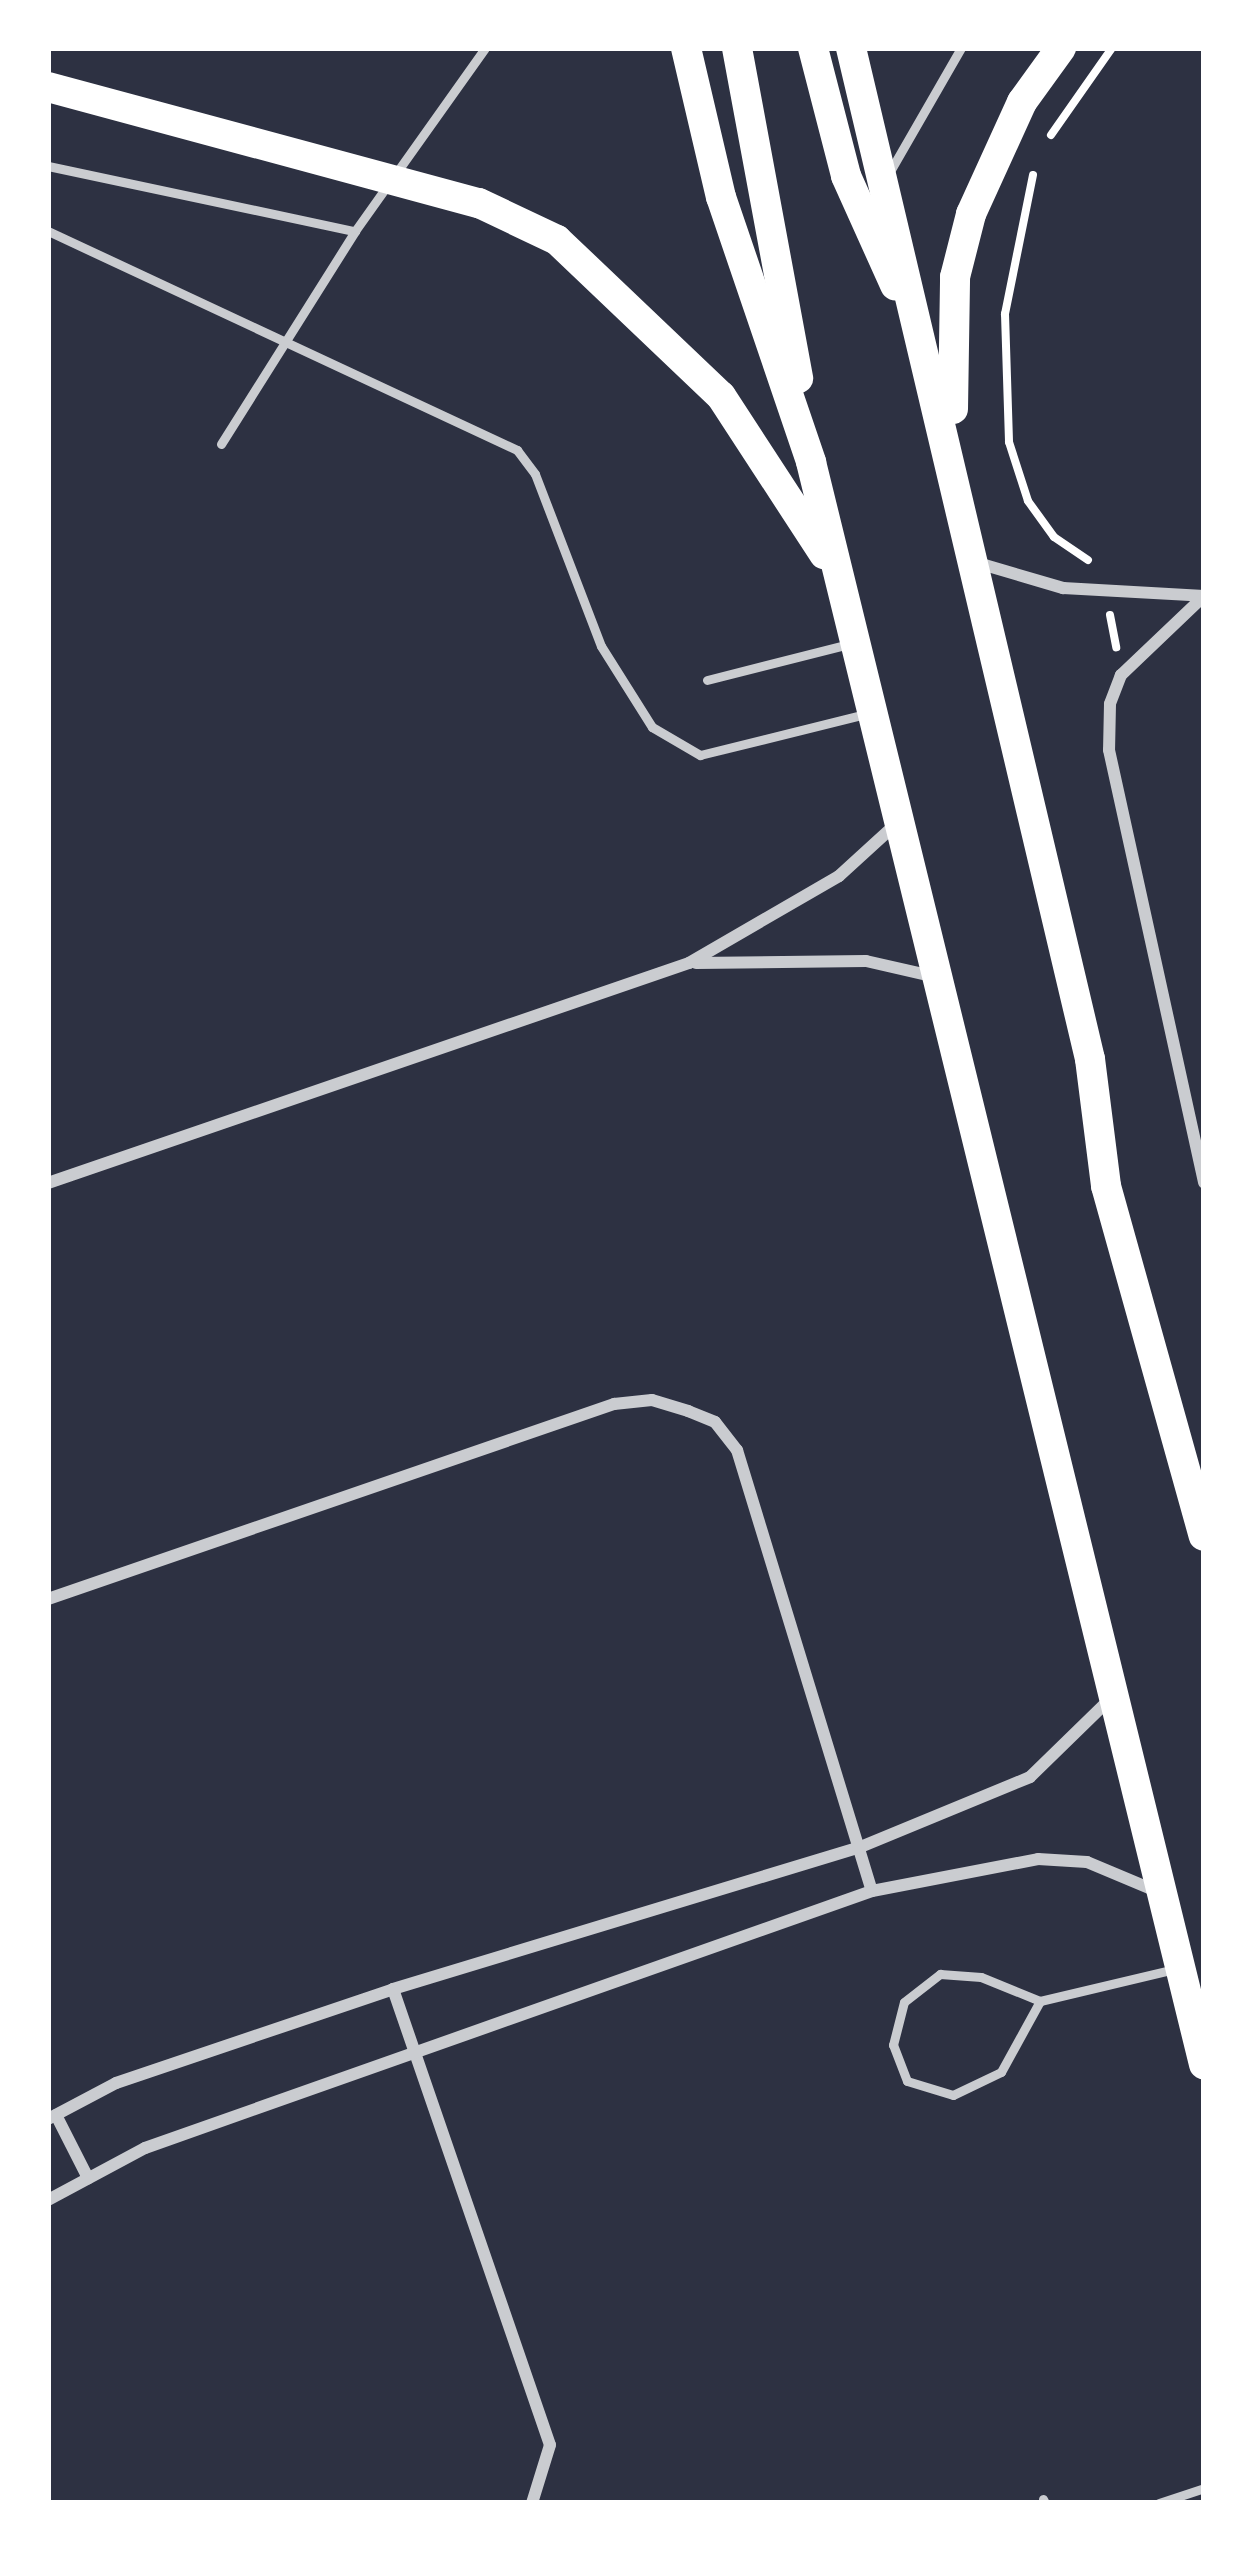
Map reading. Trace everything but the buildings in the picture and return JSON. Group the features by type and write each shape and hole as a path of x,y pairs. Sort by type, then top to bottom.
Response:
{"highway":[{"path":"686,48 722,197 811,462"},
{"path":"737,48 769,193 811,462 1190,1984 1204,2064"},
{"path":"813,48 846,176 924,350"},
{"path":"851,48 1090,1059 1106,1186 1204,1536"},
{"path":"962,510 950,378 955,277 996,154 1061,48"},
{"path":"48,87 479,203 556,241 721,396 838,575"}],"street":[{"path":"976,562 1106,592 1204,596"},
{"path":"1204,596 1121,675 1110,704 1109,750 1204,1183"},
{"path":"48,1183 689,963 838,876 898,823"},
{"path":"689,963 866,962 939,977"},
{"path":"48,1599 614,1404 652,1400 715,1422 737,1450 872,1892"},
{"path":"88,2179 52,2117 116,2083 392,1989 859,1848 1030,1778 1116,1694"},
{"path":"48,2200 145,2148 412,2049 872,1892 1039,1858 1087,1862 1166,1895"},
{"path":"392,1989 550,2445 532,2503"}],"lane":[{"path":"221,444 355,231 485,48"},
{"path":"884,182 961,48"},
{"path":"48,166 355,231"},
{"path":"48,230 517,450 536,474 622,689 652,728 700,755 872,714"},
{"path":"707,680 854,643"},
{"path":"1040,2001 1001,2072 953,2095 907,2081 893,2045 904,2002 940,1974 981,1978 1040,2001 1190,1984"},
{"path":"1160,2503 1204,2488"}],"path":[{"path":"1112,48 1036,156 1005,314 1009,442 1028,501 1054,537 1101,568 1121,675"}]}
